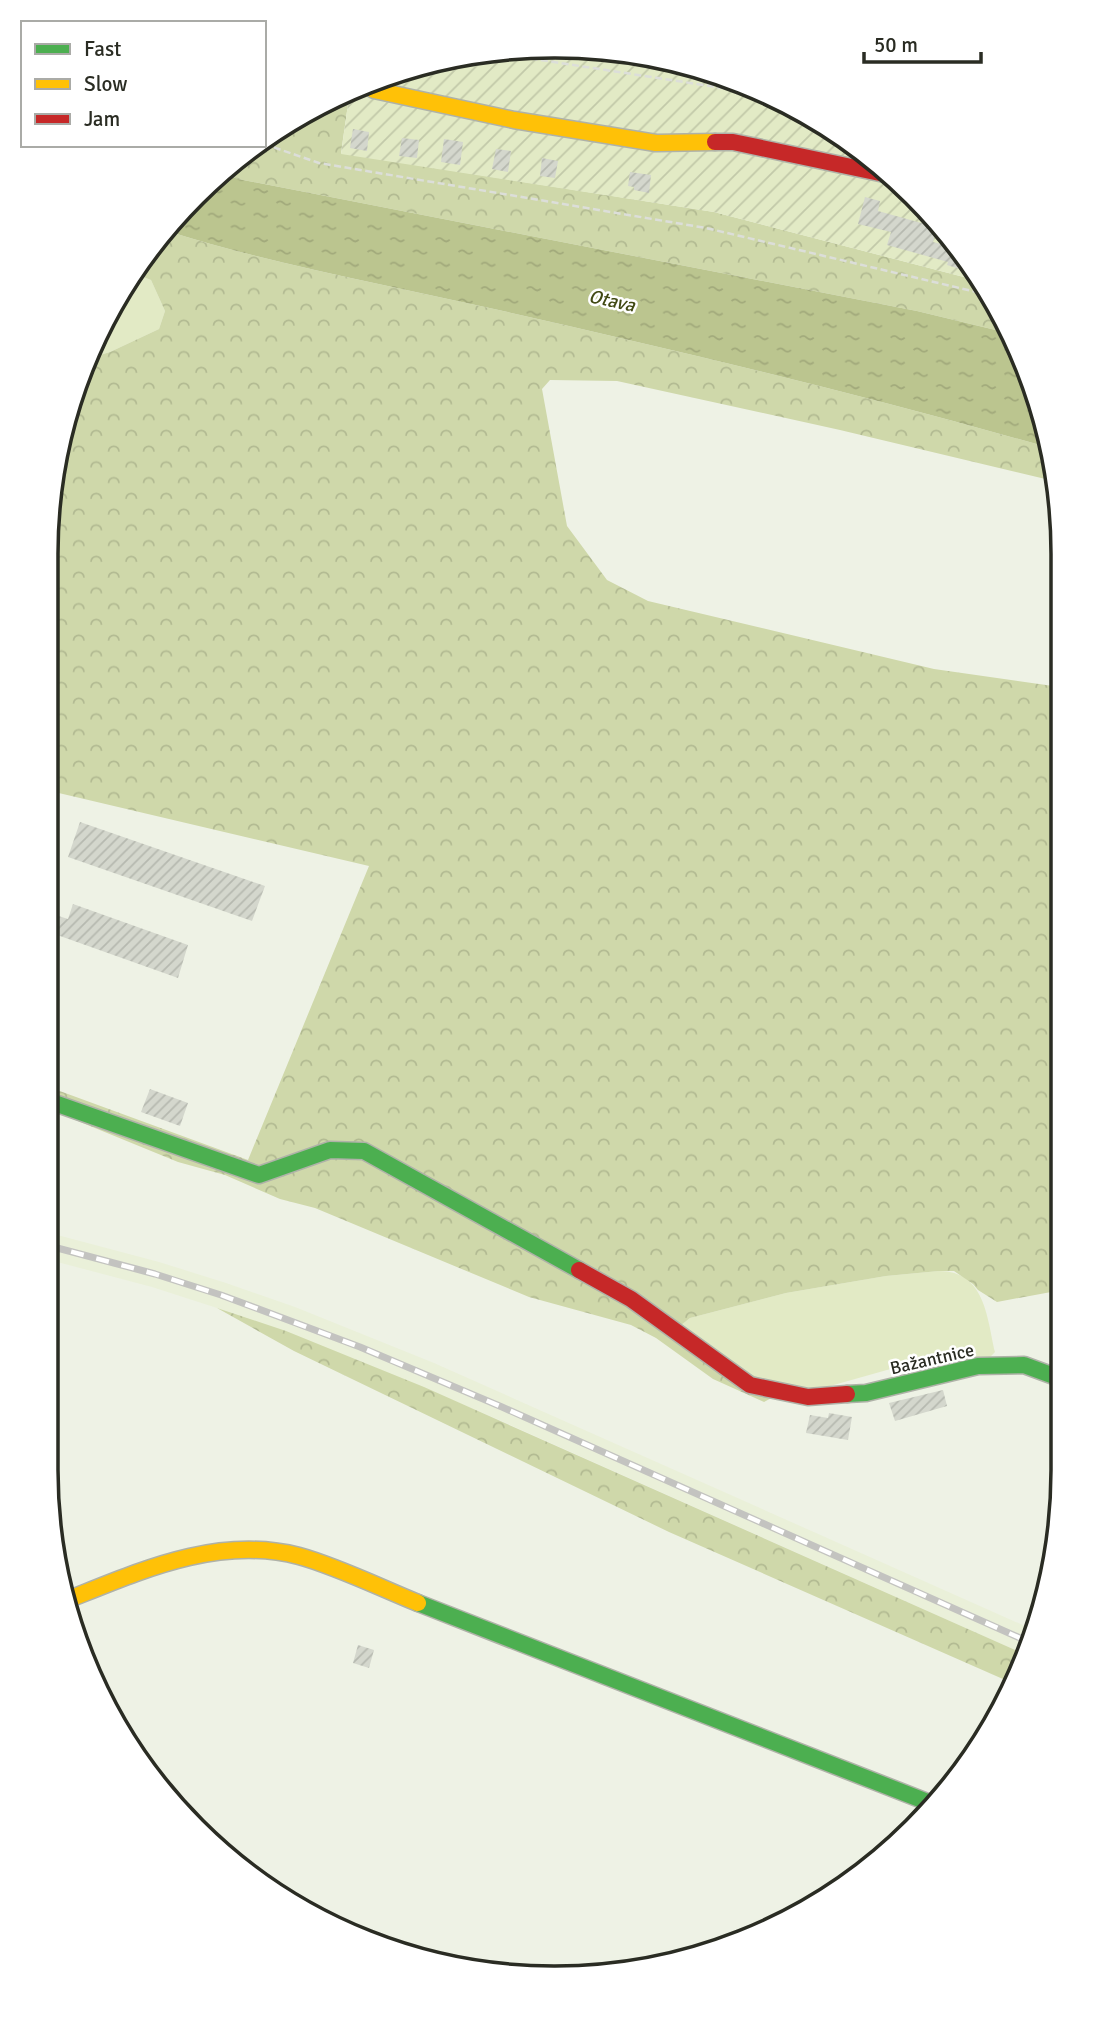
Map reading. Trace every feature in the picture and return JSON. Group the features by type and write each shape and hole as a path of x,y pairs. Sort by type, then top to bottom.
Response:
{"street":[{"path":"378,91 514,120 656,143 733,142 870,171"},
{"name":"Bažantnice","path":"58,1104 209,1160 260,1175 330,1150 363,1151 631,1299 750,1385 808,1397 866,1393 978,1366 1024,1365 1051,1375"},
{"path":"75,1597 170,1560 217,1551 260,1550 301,1557 924,1801"}],"path":[{"path":"532,59 725,88"},
{"path":"271,147 318,163 706,228 976,292"}],"shaded area":[{"path":"522,59 587,59 651,67 714,84 745,96 803,124 830,141 857,160 906,203 949,252 967,278 714,212 341,154 348,103 426,75 458,67"},
{"path":"143,277 151,280 165,311 159,329 100,355 124,306"},
{"path":"58,1235 226,1283 295,1307 434,1363 1026,1626 1017,1651 497,1419 355,1359 152,1287 58,1262"},
{"path":"939,1271 954,1273 975,1287 986,1311 995,1352 990,1357 894,1368 816,1390 758,1381 680,1325 690,1318 786,1293 886,1276"}],"green space":[{"path":"348,103 341,153 714,212 967,278 998,331 917,311 232,177 279,141"},
{"path":"176,233 286,263 773,374 1039,445 1045,479 617,381 550,380 542,389 567,526 607,580 648,601 934,669 1051,686 1051,1292 997,1302 954,1271 939,1271 886,1276 786,1293 690,1318 681,1325 719,1360 786,1390 764,1402 713,1379 656,1338 631,1325 529,1297 315,1208 280,1199 225,1175 178,1162 58,1113 58,1090 248,1160 369,866 58,793 58,554 67,458 84,395 100,355 159,329 165,311 151,280 143,277"},
{"path":"217,1308 286,1331 424,1387 1017,1651 1013,1660 1004,1680 669,1532 294,1351"}],"water":[{"name":"Otava","path":"232,177 917,311 998,331 1025,395 1039,445 773,374 176,233"}],"building":[{"path":"353,129 369,132 367,151 350,148"},
{"path":"402,138 419,140 417,158 399,156"},
{"path":"444,139 463,142 460,165 441,162"},
{"path":"496,149 511,151 508,172 492,169"},
{"path":"542,158 558,161 555,178 540,176"},
{"path":"630,172 651,175 649,193 628,186"},
{"path":"865,197 880,201 878,211 925,224 935,235 933,242 943,244 961,269 947,265 948,262 887,245 891,232 858,224"},
{"path":"80,822 265,886 252,921 68,857"},
{"path":"73,904 188,945 178,978 58,935 58,916 68,919"},
{"path":"150,1089 188,1103 180,1126 141,1112"},
{"path":"943,1390 947,1406 895,1421 889,1403"},
{"path":"829,1413 852,1417 848,1440 806,1433 810,1415 828,1418"},
{"path":"358,1645 374,1650 369,1668 353,1663"}],"railway":[{"path":"58,1248 221,1295 360,1347 502,1407 1021,1639"}],"traffic: fast":[{"path":"58,1104 259,1175 330,1150 364,1151 579,1270"},
{"path":"847,1394 866,1393 978,1366 1024,1365 1051,1375"},
{"path":"418,1603 924,1801"}],"traffic: slow":[{"path":"378,91 514,120 656,143 715,142"},
{"path":"75,1597 180,1559 239,1550 269,1551 313,1560 418,1603"}],"traffic: jam":[{"path":"715,142 733,142 870,171"},
{"path":"579,1270 631,1299 750,1385 808,1397 847,1394"}]}
